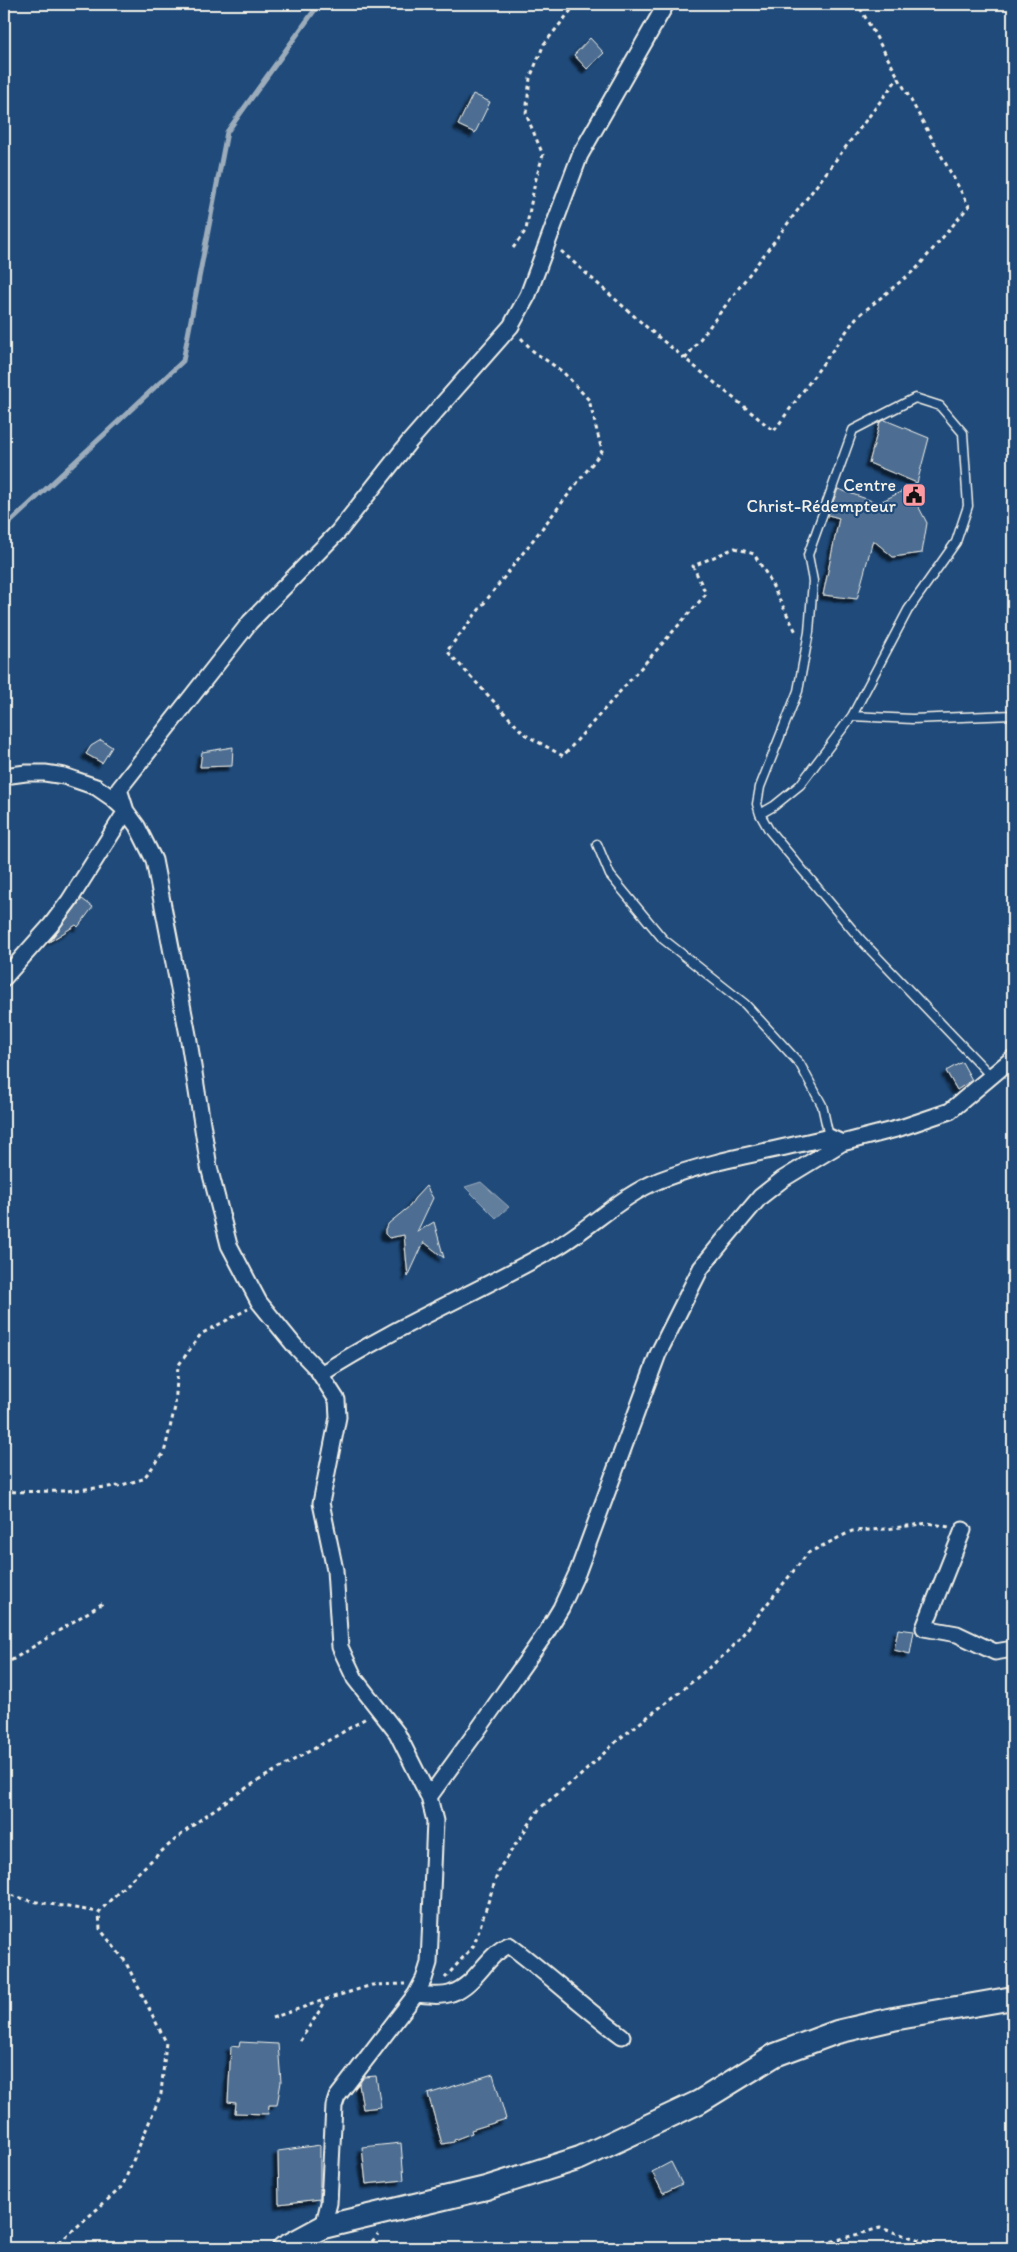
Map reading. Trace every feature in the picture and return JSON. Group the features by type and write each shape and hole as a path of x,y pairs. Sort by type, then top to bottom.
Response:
{"street":[{"path":"4,978 69,901 126,811 119,789 143,755 190,699 250,622 338,532 409,442 511,326 528,295 580,155 666,4"},
{"path":"4,776 26,772 64,776 96,787 126,811 137,826 154,860 188,1035 209,1167 229,1245 259,1302 321,1374 337,1400 338,1417 322,1503 335,1570 340,1647 355,1679 397,1733 429,1797 435,1821 429,1963 424,1980 423,1995 337,2097 334,2106 329,2203 323,2227"},
{"path":"321,1374 420,1318 558,1246 639,1191 659,1180 734,1156 900,1128 950,1111 1013,1058"},
{"path":"429,1797 546,1633 561,1608 578,1571 658,1354 701,1268 760,1197 835,1140"},
{"path":"963,1530 924,1628 956,1634 995,1652 1013,1649"},
{"path":"423,1995 451,1994 469,1983 499,1950 509,1945 588,2011 622,2036"},
{"path":"284,2248 323,2227 486,2188 580,2158 699,2102 775,2055 837,2032 893,2019 1013,1998"}],"lane":[{"path":"760,814 774,806 800,785 852,716 908,610 956,542 968,506 963,433 940,406 915,398 853,430 808,555 813,581 809,632 798,691 760,787 757,804 760,814 770,830 861,940 991,1076"},
{"path":"852,716 912,718 1013,715"},
{"path":"597,844 610,875 663,939 745,1004 800,1064 822,1105 835,1140"}],"path":[{"path":"513,248 526,230 535,182 543,155 526,114 530,78 544,44 578,4"},
{"path":"548,240 650,331 774,431 856,318 916,268 970,206 858,4"},
{"path":"685,359 898,78"},
{"path":"511,326 533,351 563,372 589,400 602,451 447,651 524,734 563,756 706,594 693,566 735,548 754,554 806,648"},
{"path":"4,1492 64,1491 118,1486 143,1479 164,1453 175,1406 178,1366 200,1334 259,1302"},
{"path":"272,2018 327,1998 372,1985 407,1984 423,1995 474,1945 499,1869 540,1808 619,1740 731,1649 808,1553 852,1531 887,1529 928,1523 963,1530"},
{"path":"4,1665 103,1603"},
{"path":"54,2248 122,2188 161,2094 166,2042 125,1961 100,1929 99,1912 132,1879 196,1823 225,1802 379,1709"},
{"path":"4,1893 75,1909 99,1912"},
{"path":"300,2041 327,1998"},
{"path":"808,2248 880,2228 946,2248"}],"water":[{"path":"481,1182 509,1207 496,1218 465,1187"}],"building":[{"path":"590,38 604,53 587,69 574,55"},
{"path":"473,94 490,102 475,133 458,125"},
{"path":"885,420 929,438 917,483 869,463 880,422"},
{"path":"917,484 913,496 927,523 922,553 893,557 873,540 857,599 823,595 839,518 828,515 838,489 878,503"},
{"path":"101,740 112,747 102,763 86,754 91,746"},
{"path":"233,747 232,766 200,767 202,752"},
{"path":"82,899 93,907 78,927 76,925 49,942"},
{"path":"962,1062 972,1080 957,1090 946,1071"},
{"path":"426,1186 433,1198 417,1232 434,1222 444,1258 424,1242 408,1277 404,1235 389,1238 385,1234 385,1229 389,1223 410,1206"},
{"path":"898,1629 914,1631 910,1654 894,1650"},
{"path":"240,2042 278,2044 281,2082 277,2105 269,2105 268,2114 235,2113 236,2103 228,2102 231,2046 239,2047"},
{"path":"493,2074 506,2119 471,2130 472,2133 454,2140 454,2142 442,2144 428,2094"},
{"path":"376,2076 381,2107 363,2109 359,2084 364,2077"},
{"path":"401,2143 404,2180 366,2184 362,2147"},
{"path":"320,2145 320,2199 279,2204 278,2151"},
{"path":"671,2162 682,2184 663,2193 652,2172"}],"waterway":[{"path":"4,528 183,361 227,132 319,4"}],"place":[{"name":"Centre Christ-Rédempteur","path":"914,495"}]}
